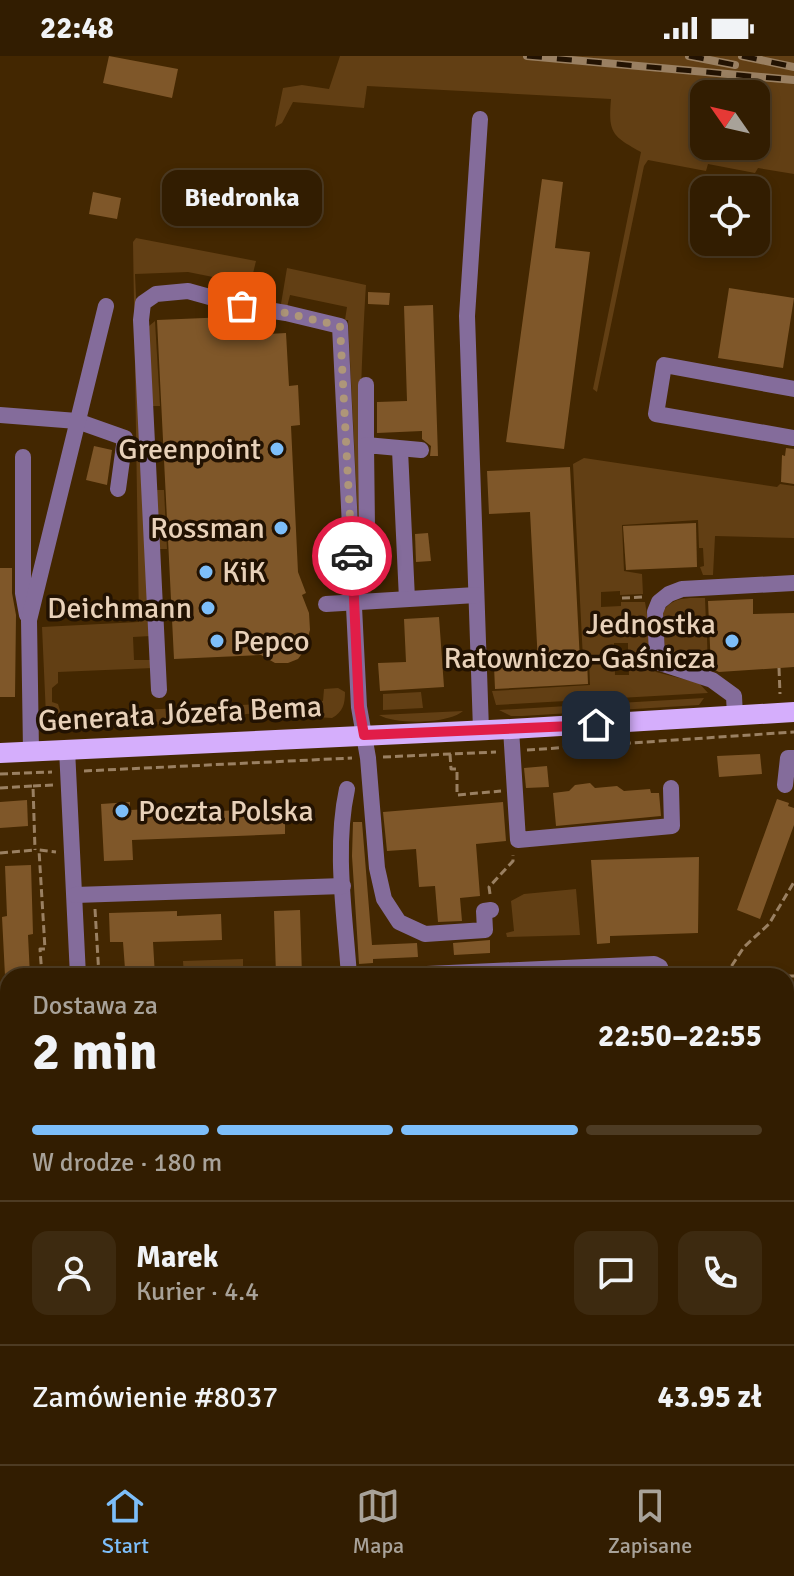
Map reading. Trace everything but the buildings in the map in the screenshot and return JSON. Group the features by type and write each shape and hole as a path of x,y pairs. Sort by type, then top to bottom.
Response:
{"main road":[{"name":"Generała Józefa Bema","path":"0,753 794,712"}],"street":[{"path":"480,119 467,316 481,730"},
{"path":"159,690 141,320 143,303 151,296 188,291 242,306 340,326 359,707 368,758 377,868 384,899 399,922 425,934 485,930 484,911 491,910"},
{"path":"29,620 106,306"},
{"path":"794,389 664,365 656,414 794,438"},
{"path":"366,385 367,527"},
{"path":"0,415 77,421 125,438 118,489"},
{"path":"366,445 421,450"},
{"path":"400,450 407,599"},
{"path":"23,457 23,593 29,620 31,751"},
{"path":"735,716 734,696 712,680 660,663 655,628 655,612 659,602 682,589 794,583"},
{"path":"326,604 476,595"},
{"path":"511,729 518,840 672,826 671,788"},
{"path":"67,749 63,772 75,895 78,968"},
{"path":"785,785 788,758 794,758"},
{"path":"347,789 342,815 348,968"},
{"path":"75,895 343,886"},
{"path":"563,968 654,964 660,968"}],"path":[{"path":"622,598 644,597 659,602"},
{"path":"623,621 623,630 655,628"},
{"path":"779,668 780,694"},
{"path":"0,774 512,751 794,732"},
{"path":"450,754 451,769 457,769 457,795 508,791"},
{"path":"0,788 59,785 63,772"},
{"path":"0,853 37,850 33,786"},
{"path":"491,910 489,887 513,861 512,847"},
{"path":"730,968 744,947 769,924 794,882"}],"shaded area":[{"path":"340,56 794,56 794,174 758,168 755,173 708,164 706,171 648,160 644,166 597,392 593,389 641,152 614,132 610,119 611,99 367,86 364,108 293,102 282,123 275,127 283,88 302,85 329,89"},
{"path":"136,238 256,261 247,298 281,304 287,268 366,285 360,495 366,572 372,590 370,593 361,581 348,320 345,320 347,307 290,295 287,307 245,301 248,284 188,272 135,274 151,636 133,637 134,660 152,660 153,668 58,672 58,683 52,688 52,702 58,704 61,714 323,701 324,689 338,688 345,692 345,700 341,710 332,718 281,715 281,712 246,714 227,721 40,730 38,717 46,716 42,627 139,622 133,242"},
{"path":"155,321 160,406 150,406 149,326"},
{"path":"584,458 777,487 780,484 794,486 794,538 715,536 713,575 703,575 700,567 704,566 703,548 699,548 698,520 622,525 624,571 642,574 643,594 601,592 601,607 621,606 621,602 645,602 649,627 625,627 625,619 617,620 617,629 649,631 650,653 628,654 628,643 614,643 615,675 629,675 628,657 650,657 656,672 699,683 708,693 496,705 492,691 590,685 589,659 583,659 573,464"},
{"path":"154,490 164,490 167,549 157,549"},
{"path":"705,598 706,623 702,624 703,637 707,637 708,673 665,656 663,611 677,600"},
{"path":"421,692 423,708 383,710 383,694"},
{"path":"704,698 699,705 522,716 511,716 499,710"},
{"path":"463,711 446,719 422,722 379,715"},
{"path":"576,889 580,935 507,937 506,933 514,931 511,901 524,894"},
{"path":"243,959 243,968 183,968 183,961"}],"railway":[{"path":"527,56 794,80"},
{"path":"689,56 735,65"},
{"path":"742,56 794,67"}],"way so far":[{"path":"242,306 340,326 352,556"}],"place":[{"name":"Biedronka","path":"242,306"},
{"name":"Greenpoint","path":"277,449"},
{"name":"Rossman","path":"281,528"},
{"name":"KiK","path":"206,572"},
{"name":"Deichmann","path":"208,608"},
{"name":"Pepco","path":"217,641"},
{"name":"Jednostka Ratowniczo-Gaśnicza","path":"732,641"},
{"name":"Poczta Polska","path":"122,811"}],"route":[{"path":"352,556 359,707 364,735 596,725"}]}
